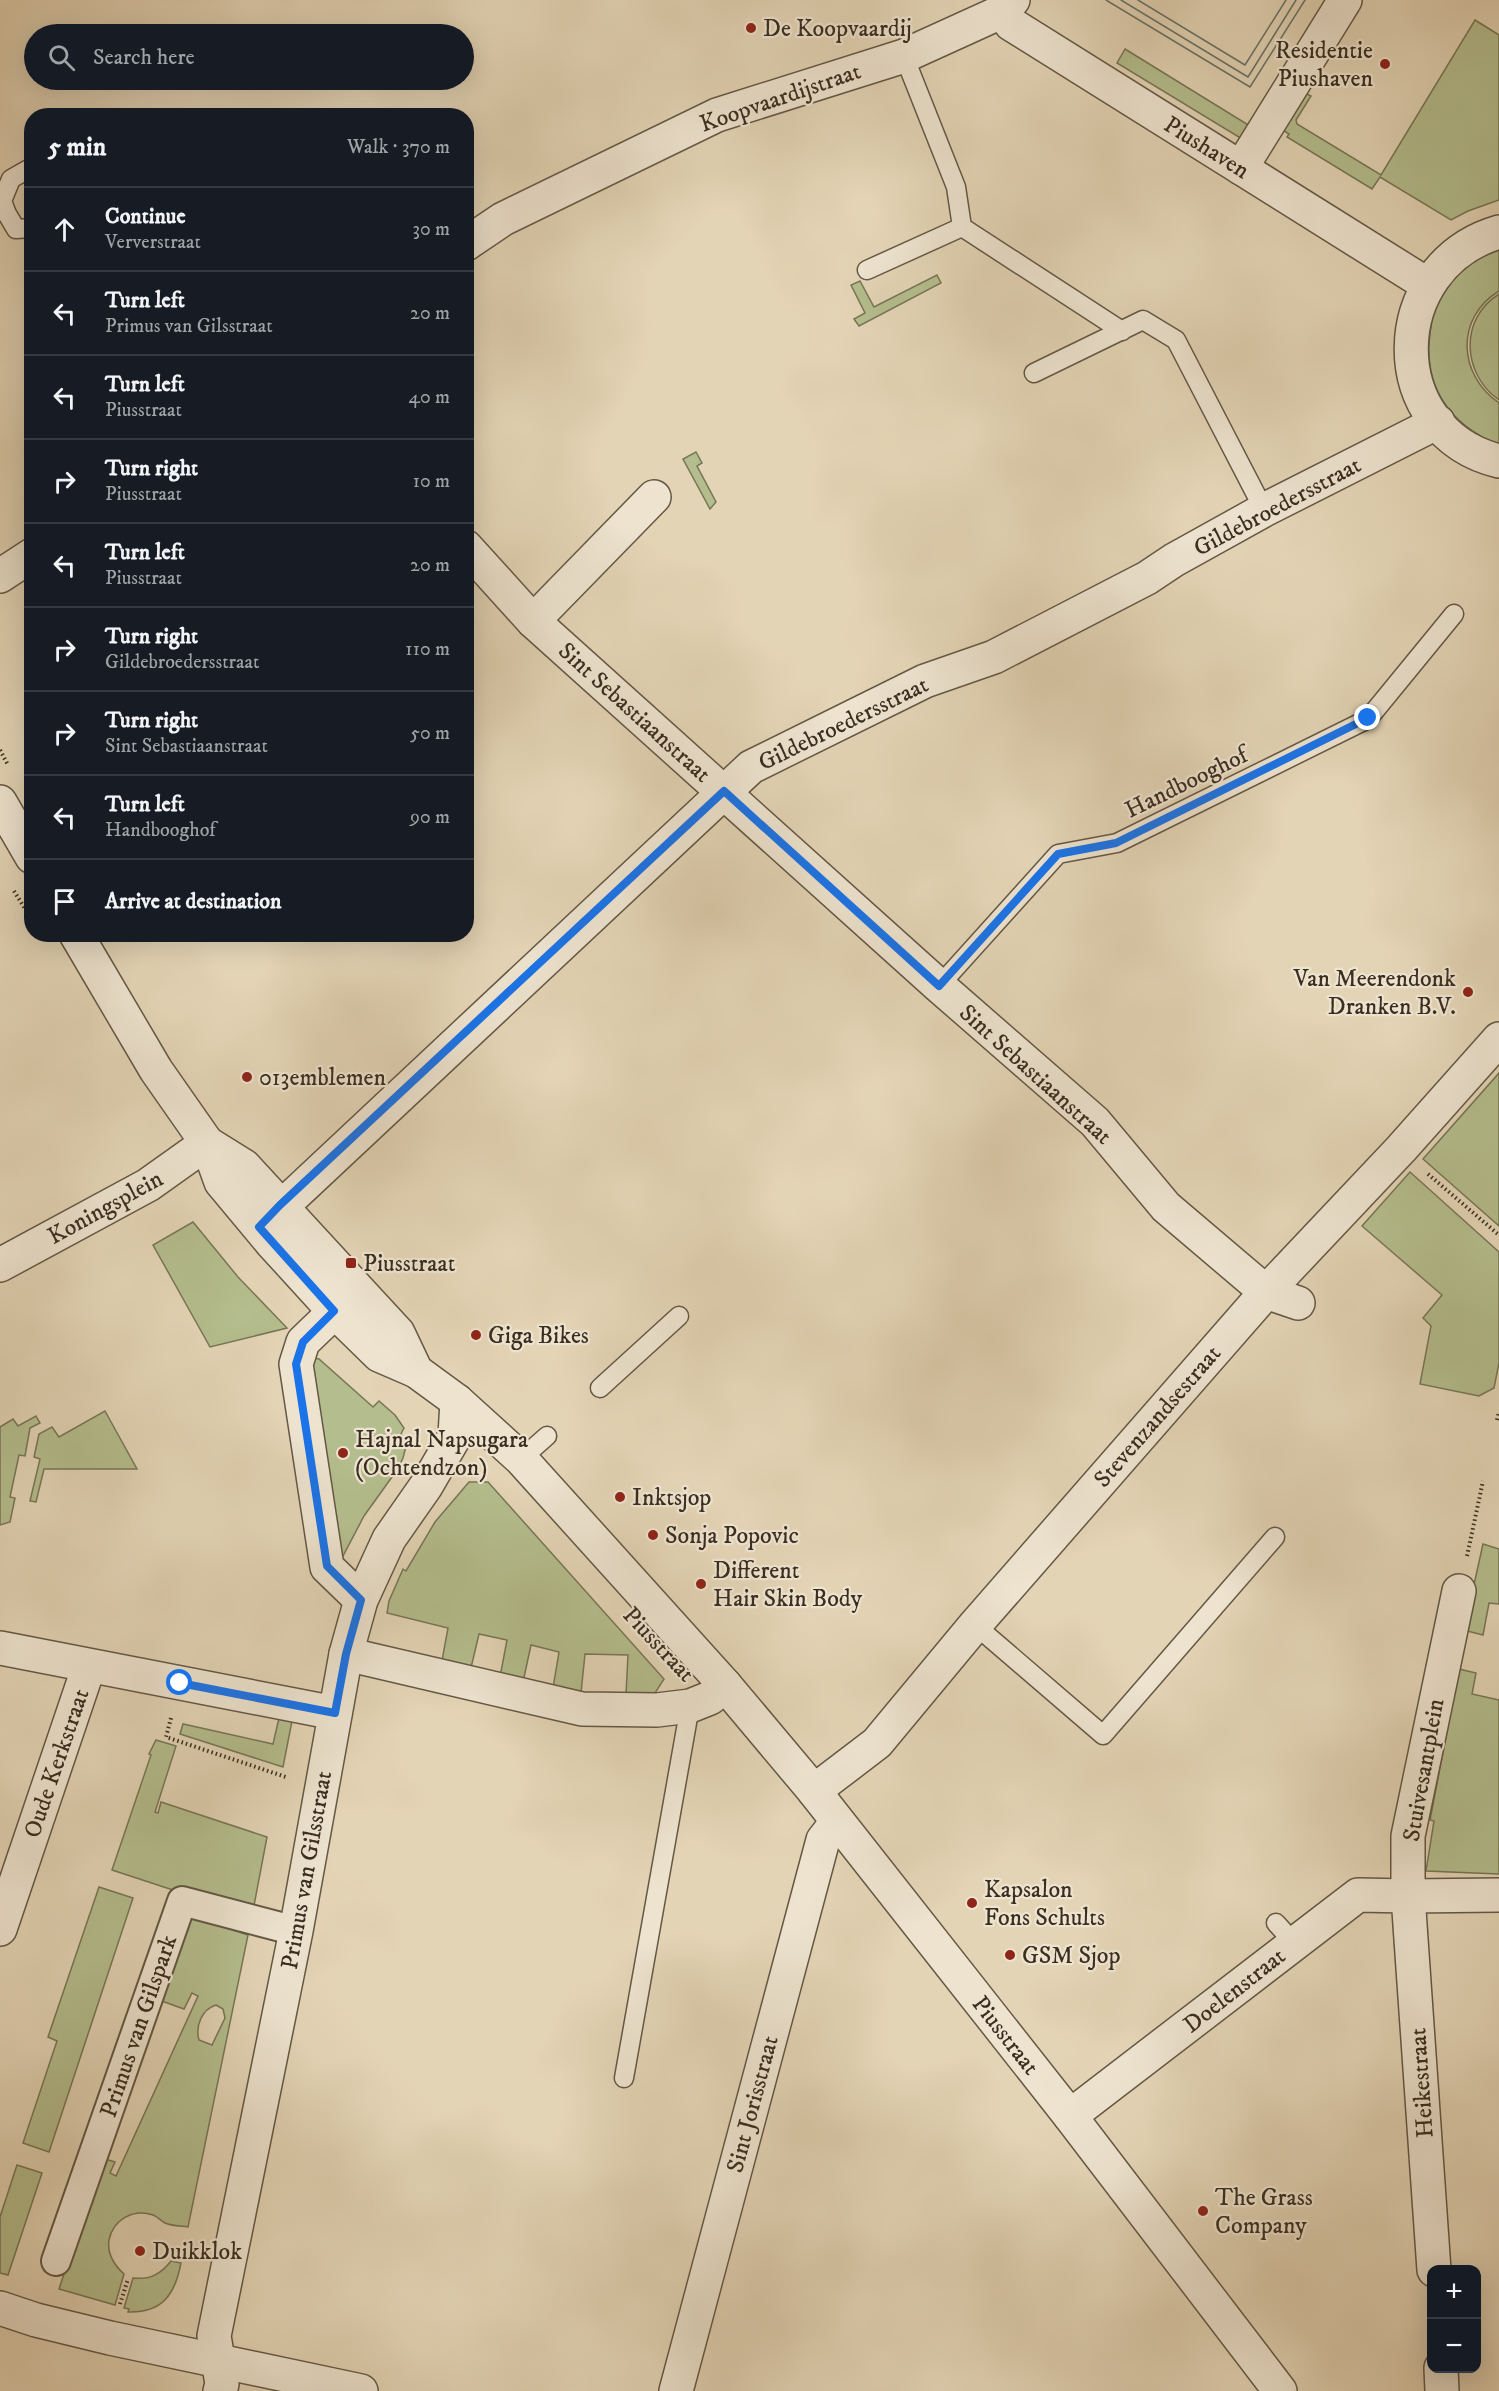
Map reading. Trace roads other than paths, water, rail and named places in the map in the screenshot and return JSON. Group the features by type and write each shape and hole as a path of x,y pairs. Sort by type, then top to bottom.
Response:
{"street":[{"path":"1241,168 1345,0"},
{"name":"Piushaven","path":"1005,4 1011,24 1428,285"},
{"name":"Koopvaardijstraat","path":"474,238 502,219 717,115 904,56 1005,4"},
{"path":"1499,232 1475,241 1449,259 1428,285 1414,319 1411,337 1411,355 1419,391 1427,407 1438,422 1464,446 1499,461"},
{"name":"Gildebroedersstraat","path":"270,1216 751,767 924,681 994,657 1147,578 1174,560 1264,510 1438,422"},
{"path":"533,621 654,497"},
{"name":"Sint Sebastiaanstraat","path":"474,556 533,621 939,986 1095,1122 1166,1207 1266,1292"},
{"path":"0,576 24,560"},
{"path":"0,802 24,843"},
{"name":"Piusstraat","path":"80,942 156,1070 207,1143 244,1166 270,1216 334,1311 379,1355 416,1371 458,1401 521,1459 725,1685 814,1791 1070,2116 1280,2391"},
{"name":"Stevenzandsestraat","path":"814,1791 876,1743 975,1625 1266,1292 1401,1149 1499,1039"},
{"name":"Koningsplein","path":"0,1265 148,1185 207,1143"},
{"name":"Piusstraat","path":"270,1216 358,1289 398,1333 416,1371"},
{"path":"358,1289 303,1342 296,1364 327,1566 361,1600"},
{"path":"1266,1292 1298,1303"},
{"name":"Primus van Gilsstraat","path":"219,2375 214,2336 296,1931 346,1654 361,1600 389,1539 426,1486 455,1436 458,1401"},
{"name":"Stuivesantplein","path":"1408,1896 1408,1836 1459,1591"},
{"path":"0,1648 335,1713"},
{"name":"Piusstraat","path":"346,1654 582,1709 657,1710 690,1706 710,1698 725,1685"},
{"name":"Oude Kerkstraat","path":"0,1929 89,1666"},
{"name":"Sint Jorisstraat","path":"676,2391 823,1840 837,1822"},
{"name":"Doelenstraat","path":"1070,2116 1285,1933 1358,1895 1408,1896"},
{"path":"1408,1896 1499,1895"},
{"name":"Heikestraat","path":"1408,1896 1434,2265"},
{"name":"Primus van Gilspark","path":"56,2261 182,1901 296,1931"},
{"path":"0,2308 36,2320 121,2341 219,2375 361,2391"},
{"path":"1441,2373 1442,2391"}],"lane":[{"path":"904,56 956,187 962,228 1122,331"},
{"path":"24,172 11,180 2,201 16,229 24,228"},
{"path":"867,270 962,228"},
{"path":"1034,373 1143,320 1176,340 1264,510"},
{"name":"Handbooghof","path":"939,986 1058,854 1116,843 1368,718 1454,614"},
{"path":"600,1388 679,1316"},
{"path":"521,1459 547,1436"},
{"path":"975,1625 1103,1735 1275,1537"},
{"path":"624,2078 690,1706"}],"place":[{"name":"De Koopvaardij","path":"751,28"},
{"name":"Residentie Piushaven","path":"1385,64"},
{"name":"Van Meerendonk Dranken B.V.","path":"1468,992"},
{"name":"013emblemen","path":"247,1077"},
{"name":"Piusstraat","path":"351,1263"},
{"name":"Giga Bikes","path":"476,1335"},
{"name":"Hajnal Napsugara (Ochtendzon)","path":"343,1453"},
{"name":"Inktsjop","path":"620,1497"},
{"name":"Sonja Popovic","path":"653,1535"},
{"name":"Different Hair Skin Body","path":"701,1584"},
{"name":"Kapsalon Fons Schults","path":"972,1903"},
{"name":"GSM Sjop","path":"1010,1955"},
{"name":"The Grass Company","path":"1203,2211"},
{"name":"Duikklok","path":"140,2251"}]}
